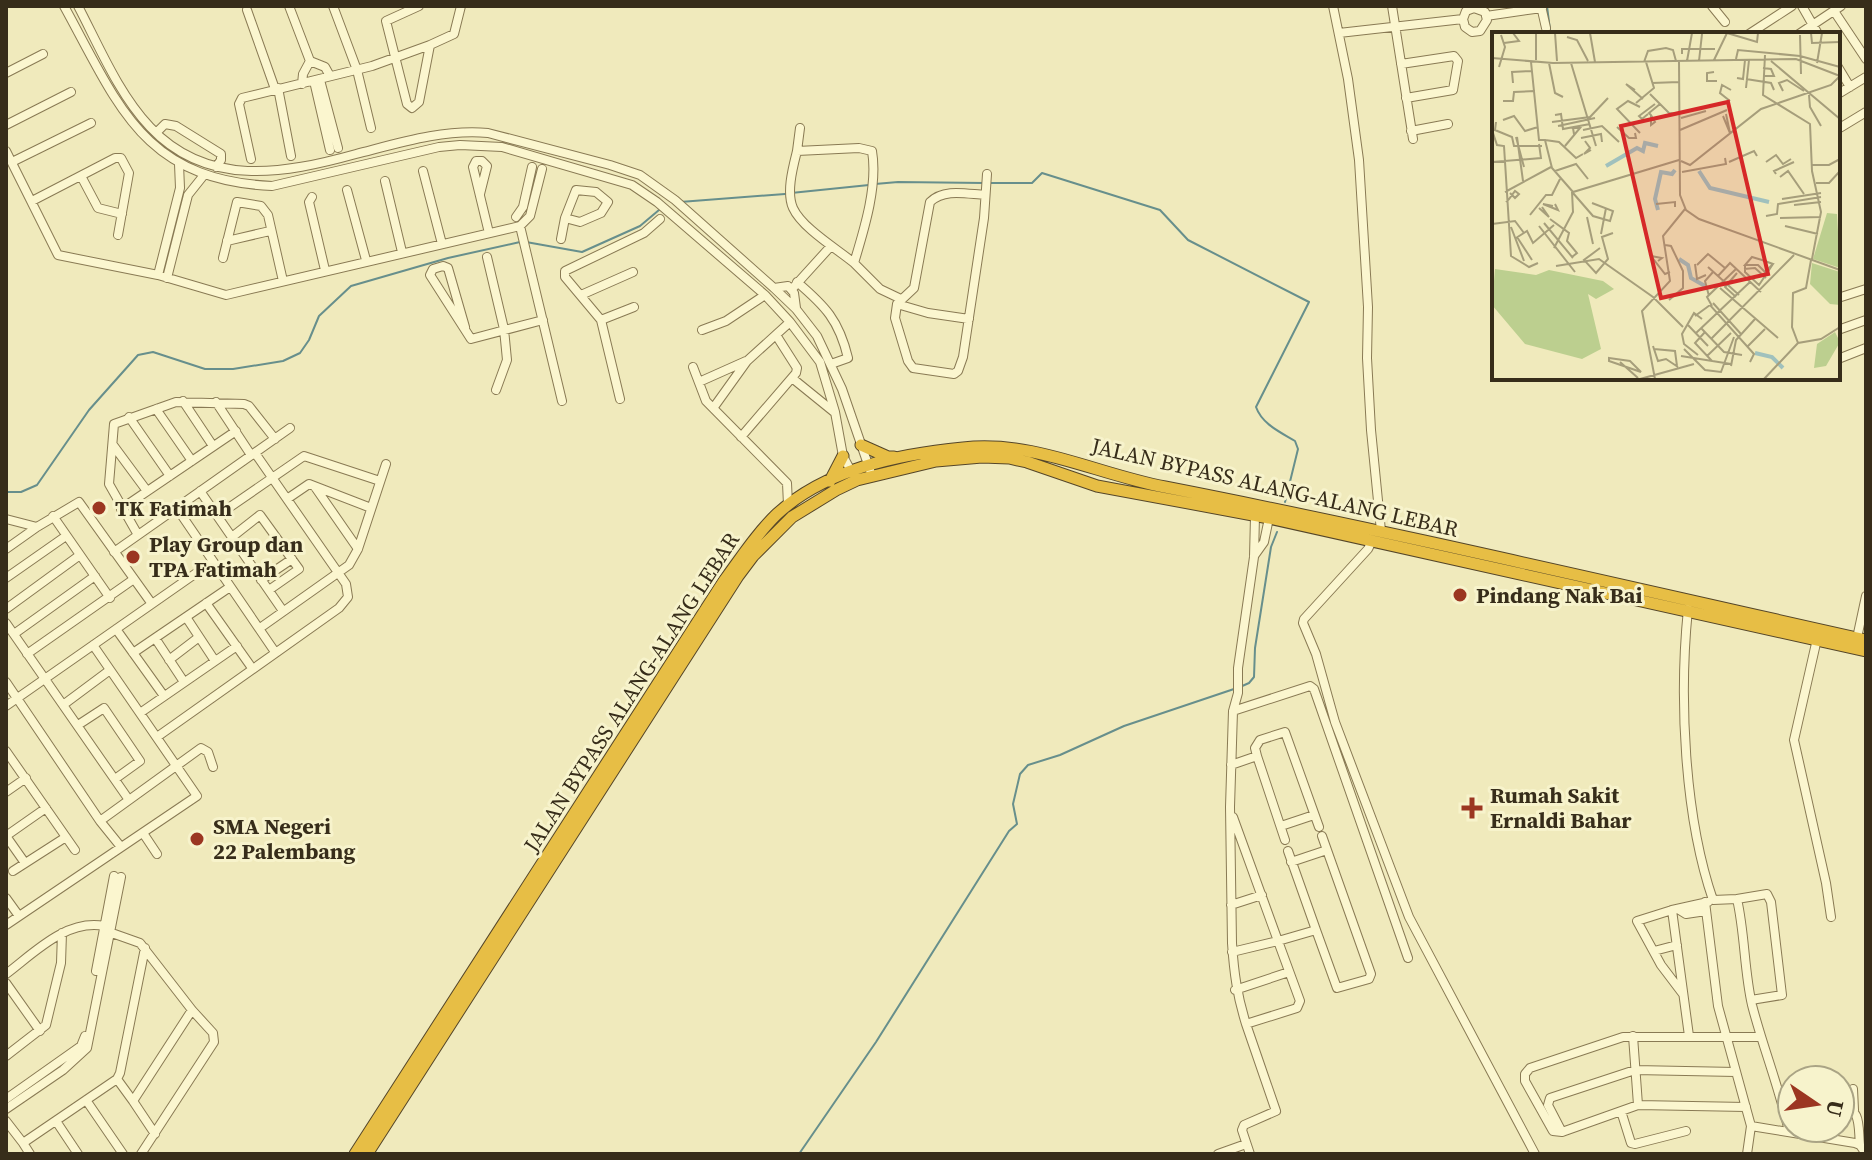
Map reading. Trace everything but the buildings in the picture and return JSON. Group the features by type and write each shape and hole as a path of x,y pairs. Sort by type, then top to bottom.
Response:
{"highway":[{"path":"860,442 888,457 904,456"},
{"name":"JALAN BYPASS ALANG-ALANG LEBAR","path":"871,471 904,456 974,447 1024,448 1372,541 1862,639"},
{"path":"830,481 843,452"},
{"name":"JALAN BYPASS ALANG-ALANG LEBAR","path":"367,1154 379,1127 724,581 765,527 788,505 830,481 936,461 1009,458 1097,486 1255,516 1278,516 1381,531 1866,651"},
{"name":"JALAN BYPASS ALANG-ALANG LEBAR","path":"355,1154 379,1127 738,576 753,556 792,517 853,476"}],"street":[{"path":"64,6 126,117 149,141 179,164 204,175 250,185 272,186 439,147 488,145 531,154 632,185 709,246 765,295 790,322 820,362 843,452 853,476"},
{"path":"78,6 129,100 156,133 185,153 216,167 265,173 292,170 440,134 468,131 488,133 629,171 655,184 774,288 817,336 831,364 871,471"},
{"path":"289,6 310,61 325,67 330,76"},
{"path":"333,6 357,70 371,128"},
{"path":"419,6 386,21 407,104 412,108 419,102 430,45"},
{"path":"251,159 239,104 242,98 357,70 430,45 454,34 461,6"},
{"path":"1333,6 1348,79 1361,185 1371,430 1381,531"},
{"path":"1392,6 1412,135 1448,124"},
{"path":"1712,6 1725,22"},
{"path":"1752,32 1792,6"},
{"path":"1802,6 1816,30 1837,8 1866,59"},
{"path":"1486,16 1542,7 1546,28"},
{"path":"1474,8 1482,10 1486,25 1476,32 1465,27 1463,19 1466,11 1474,8"},
{"path":"247,10 276,89 291,156"},
{"path":"1339,33 1463,19"},
{"path":"6,73 43,54"},
{"path":"1401,64 1454,56 1458,61 1453,90 1406,98"},
{"path":"302,84 310,61"},
{"path":"1840,70 1850,87"},
{"path":"1840,93 1866,77"},
{"path":"317,80 334,149 344,157"},
{"path":"6,125 71,92"},
{"path":"1840,128 1866,112"},
{"path":"12,162 91,123"},
{"path":"156,133 165,124 176,126 221,154 216,167"},
{"path":"800,128 790,197 801,219 880,289 899,301 928,313 969,319"},
{"path":"325,163 326,153 334,149"},
{"path":"797,151 868,149 873,155 870,192 854,263"},
{"path":"6,151 58,255 163,276 226,295 489,233 523,235"},
{"path":"531,154 537,168 523,235 562,401"},
{"path":"32,201 115,158 121,158 129,173 118,235"},
{"path":"537,168 548,159"},
{"path":"163,276 181,177 179,164"},
{"path":"292,170 295,182"},
{"path":"423,171 442,244"},
{"path":"592,191 596,173"},
{"path":"163,276 188,195 194,183 204,175"},
{"path":"81,176 98,208 122,214"},
{"path":"181,177 194,183"},
{"path":"985,193 946,193 930,202 914,288 899,301 895,324 913,368 946,373 958,371 969,319 987,178"},
{"path":"385,181 402,252"},
{"path":"347,190 366,260"},
{"path":"561,239 565,218 575,191 592,191 608,202 601,213 580,222 565,218"},
{"path":"480,194 489,233"},
{"path":"312,197 309,202 325,270"},
{"path":"223,258 237,202 265,208 283,281"},
{"path":"620,399 601,320 565,277 568,268 644,233 660,219 662,206"},
{"path":"516,217 528,208"},
{"path":"660,219 678,221"},
{"path":"227,241 270,231"},
{"path":"709,246 717,238"},
{"path":"796,309 794,286 831,246"},
{"path":"718,254 726,247"},
{"path":"487,257 504,329 507,360 496,390"},
{"path":"465,327 448,268 433,269 430,275 471,339 543,320"},
{"path":"581,295 633,272"},
{"path":"774,288 794,286 831,313 848,359 831,364"},
{"path":"1840,297 1866,289"},
{"path":"702,330 726,321 765,295"},
{"path":"601,320 634,307"},
{"path":"1840,329 1866,320"},
{"path":"714,407 747,361 790,322"},
{"path":"741,437 792,378 797,368 776,335"},
{"path":"1840,358 1866,348"},
{"path":"699,382 747,361"},
{"path":"693,367 706,401 787,483 788,505"},
{"path":"792,378 835,412"},
{"path":"183,401 213,446"},
{"path":"138,535 109,484 114,424 183,401 216,402 249,406 275,439"},
{"path":"157,737 345,602 349,592 287,499 216,402"},
{"path":"156,409 192,461"},
{"path":"129,417 170,476"},
{"path":"114,552 290,428"},
{"path":"121,509 236,431"},
{"path":"843,452 860,442"},
{"path":"113,445 147,491"},
{"path":"217,516 307,455 380,481"},
{"path":"260,628 349,565 358,549 386,464"},
{"path":"287,499 309,484 371,508"},
{"path":"314,486 358,549"},
{"path":"200,491 283,611"},
{"path":"6,549 79,502 152,604"},
{"path":"176,507 275,652"},
{"path":"232,537 260,515 299,569 269,590"},
{"path":"53,516 110,598"},
{"path":"1250,1154 1242,1130 1244,1125 1276,1111 1235,990 1232,952 1230,807 1233,711 1254,557 1255,516"},
{"path":"1254,557 1278,516"},
{"path":"6,519 37,527"},
{"path":"6,578 66,536"},
{"path":"1372,541 1303,623 1316,654 1335,722 1409,917 1535,1154"},
{"path":"6,609 80,555"},
{"path":"261,580 292,559"},
{"path":"6,706 212,562"},
{"path":"14,634 95,576"},
{"path":"27,654 134,579"},
{"path":"133,653 230,587"},
{"path":"1862,639 1866,596"},
{"path":"206,603 252,668"},
{"path":"1689,605 1685,663 1689,774 1708,905 1718,1006 1751,1126 1747,1154"},
{"path":"186,617 215,661"},
{"path":"6,623 129,800"},
{"path":"116,629 164,696"},
{"path":"169,660 199,637"},
{"path":"155,638 184,682"},
{"path":"1817,639 1794,740 1831,917"},
{"path":"6,925 197,796 93,645"},
{"path":"140,713 237,646"},
{"path":"63,705 110,670"},
{"path":"6,682 121,847"},
{"path":"1233,711 1310,686 1314,689 1408,958"},
{"path":"78,725 104,708 140,761 115,779"},
{"path":"1285,840 1255,748 1260,740 1285,732 1371,977 1337,988 1288,851"},
{"path":"100,821 203,748 208,752 213,767"},
{"path":"6,751 75,850"},
{"path":"1231,765 1257,756"},
{"path":"6,792 26,778"},
{"path":"1230,807 1300,1001 1297,1008 1246,1024"},
{"path":"25,863 6,836 46,808"},
{"path":"1281,826 1314,815"},
{"path":"143,833 157,854"},
{"path":"13,871 66,837"},
{"path":"1291,862 1327,850"},
{"path":"6,1099 87,1048 106,929 118,876"},
{"path":"1683,995 1637,921 1675,910 1763,894 1769,896 1771,902 1782,995 1751,1000"},
{"path":"1231,905 1262,895"},
{"path":"6,898 19,916"},
{"path":"1737,899 1751,1000 1776,1080"},
{"path":"1675,910 1689,1036"},
{"path":"6,974 62,933 80,925 106,929 135,940 145,948 213,1033 214,1042 141,1154"},
{"path":"1232,952 1316,930"},
{"path":"7,1053 46,1025 61,963 62,933"},
{"path":"1654,951 1677,945"},
{"path":"23,1143 117,1079 124,1064 145,948"},
{"path":"1235,990 1289,972"},
{"path":"6,983 40,1031"},
{"path":"133,1101 192,1010"},
{"path":"1746,1107 1638,1105 1562,1132 1553,1131 1525,1081 1526,1072 1530,1068 1633,1036 1761,1037"},
{"path":"1633,1036 1638,1105"},
{"path":"6,1109 76,1055"},
{"path":"1562,1132 1548,1105 1550,1098 1635,1070 1736,1072"},
{"path":"117,1079 155,1134"},
{"path":"86,1100 123,1154"},
{"path":"1621,1111 1631,1143 1686,1131"},
{"path":"6,1121 30,1154"},
{"path":"56,1121 78,1154"},
{"path":"1856,1122 1860,1145 1866,1154"},
{"path":"1751,1126 1776,1130"},
{"path":"1218,1154 1246,1144"},
{"path":"1855,1144 1860,1145"}],"waterway":[{"path":"1547,6 1552,32"},
{"path":"991,183 1032,183 1042,173 1160,210 1188,240 1309,302 1256,407 1267,423 1295,441 1298,449 1285,502"},
{"path":"875,184 984,183"},
{"path":"791,193 869,185"},
{"path":"680,202 785,194"},
{"path":"526,242 582,252 640,226 659,210"},
{"path":"6,492 21,492 37,485 89,410 138,355 153,352 205,369 233,369 283,361 300,353 319,316 351,286 448,258 520,242"},
{"path":"1240,687 1254,677 1255,648 1271,547 1277,532"},
{"path":"799,1154 876,1042 1009,831 1017,824 1013,804 1020,774 1028,765 1060,755 1124,726 1234,689"}],"place":[{"name":"TK Fatimah","path":"99,508"},
{"name":"Play Group dan TPA Fatimah","path":"133,557"},
{"name":"Pindang Nak Bai","path":"1460,595"},
{"name":"Rumah Sakit Ernaldi Bahar","path":"1472,808"},
{"name":"SMA Negeri 22 Palembang","path":"197,839"}]}
